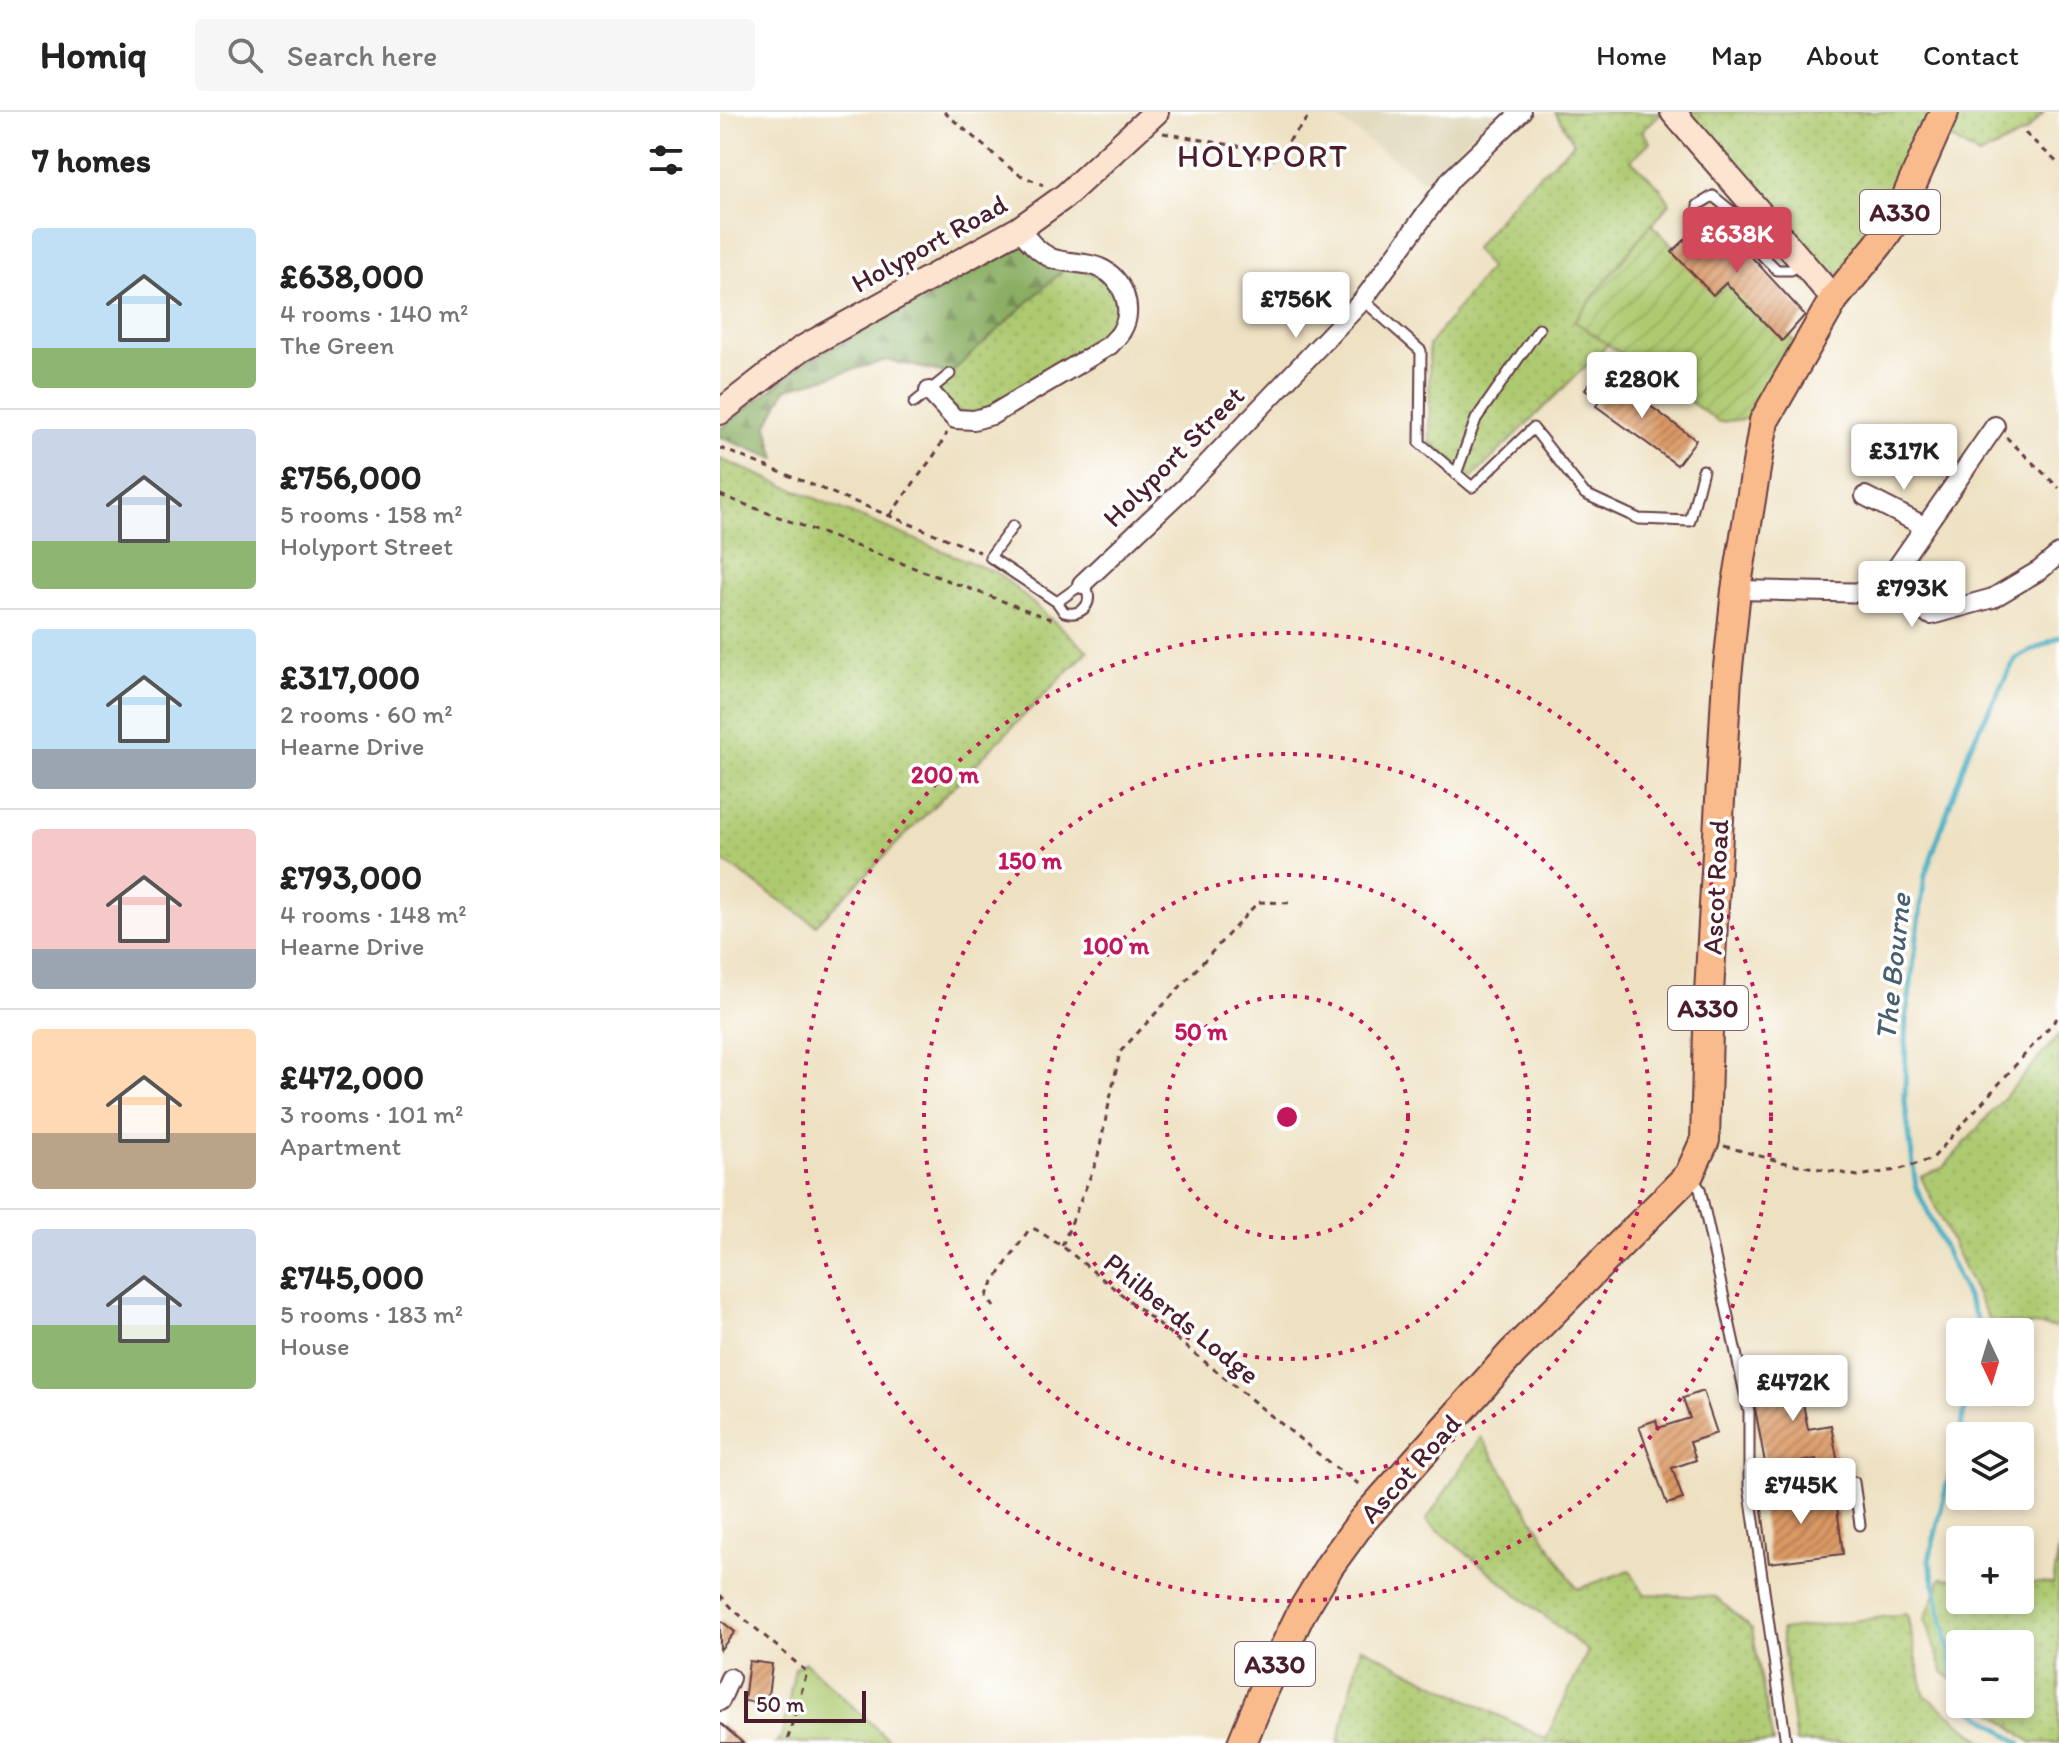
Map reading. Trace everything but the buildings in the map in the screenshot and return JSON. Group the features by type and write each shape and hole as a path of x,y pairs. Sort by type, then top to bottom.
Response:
{"main road":[{"name":"Ascot Road","path":"1242,1743 1275,1665 1308,1601 1345,1542 1380,1497 1513,1352 1689,1175 1705,1140 1727,677 1736,590 1764,421 1834,299 1899,214 1944,112"}],"street":[{"name":"Holyport Street","path":"1082,584 1185,487 1363,300 1451,179 1521,112"},
{"path":"1673,112 1748,213 1834,299"},
{"name":"Holyport Road","path":"720,412 801,349 1019,229 1065,196 1148,121"},
{"path":"929,391 955,419 974,420 992,415 1110,345 1123,330 1128,311 1123,291 1113,276 1098,267 1072,264 1051,257 1035,248 1019,229"},
{"path":"1879,593 1995,426"},
{"path":"1865,496 1924,526"},
{"path":"1736,590 1879,593 1931,615 1993,598 2040,570 2059,554"},
{"path":"720,1701 730,1678"}],"lane":[{"path":"1698,205 1713,196 1748,213"},
{"path":"1363,300 1421,351 1420,443 1472,487 1533,428 1585,494 1639,519 1690,521 1703,470"},
{"path":"1456,474 1476,419 1539,329"},
{"path":"914,403 950,374"},
{"path":"1013,526 990,557 1057,602 1064,612 1078,613 1088,603 1087,590 1082,584 1057,602"},
{"path":"1689,1175 1700,1189 1749,1412 1749,1486 1786,1743"},
{"path":"1749,1486 1854,1482 1860,1525"}],"path":[{"path":"944,112 1016,173 1065,196"},
{"path":"1148,121 1248,148 1269,165 1313,112"},
{"path":"2025,133 2059,164"},
{"path":"889,516 935,454 955,419"},
{"path":"1995,426 2059,488"},
{"path":"720,448 990,557"},
{"path":"720,495 1055,621 1064,612"},
{"path":"1062,1246 1097,1160 1120,1052 1258,902 1294,903"},
{"path":"1705,1140 1782,1162 1858,1176 1897,1170 1932,1159 2059,1016"},
{"name":"Philberds Lodge","path":"994,1307 987,1297 989,1289 1028,1231 1035,1229 1062,1246 1320,1455 1380,1497"},
{"path":"720,1595 807,1672 788,1738 783,1743"}],"shaded area":[{"path":"1339,112 1507,112 1475,130 1457,150 1458,159 1442,174 1421,179 1337,118"}],"green space":[{"path":"1555,112 1662,112 1642,131 1650,142 1631,160 1660,188 1670,203 1575,320 1608,344 1472,478 1430,442 1429,345 1490,267 1474,249 1520,193 1574,143"},
{"path":"1682,112 2044,112 2025,133 1979,156 1929,124 1894,206 1841,273 1821,273"},
{"path":"1651,224 1716,290 1732,276 1796,343 1755,418 1719,422 1574,321"},
{"path":"1028,243 1064,269 950,374 887,360 786,389 767,426 776,459 720,437 720,429 810,359"},
{"path":"1064,269 1113,276 1123,330 974,420 929,391"},
{"path":"720,459 999,574 1088,651 816,925 720,859"},
{"path":"2059,1035 2059,1328 2034,1325 2034,1318 1988,1318 1921,1177 1944,1167"},
{"path":"1481,1437 1577,1589 1630,1570 1644,1594 1716,1597 1752,1629 1773,1743 1338,1743 1361,1647 1546,1739 1588,1651 1426,1521"},
{"path":"2059,1547 2059,1743 2032,1743 2000,1718 2034,1718 2034,1630 1946,1630 1946,1674 1925,1619 1941,1578 1946,1578 1946,1614 2034,1614 2034,1583 2053,1584"},
{"path":"1907,1614 1924,1694 1946,1712 1946,1718 1954,1718 1985,1743 1796,1743 1781,1630"},
{"path":"805,1662 892,1743 775,1743 782,1735 795,1668"}],"waterway":[{"name":"The Bourne","path":"1977,1318 1916,1187 1905,1103 1906,1021 1925,875 1970,747 2015,659 2059,637"},
{"name":"The Bourne","path":"1946,1635 1929,1560 1966,1406"},
{"name":"The Bourne","path":"1984,1718 2020,1743"}],"district":[{"name":"HOLYPORT","path":"1263,156"}]}
